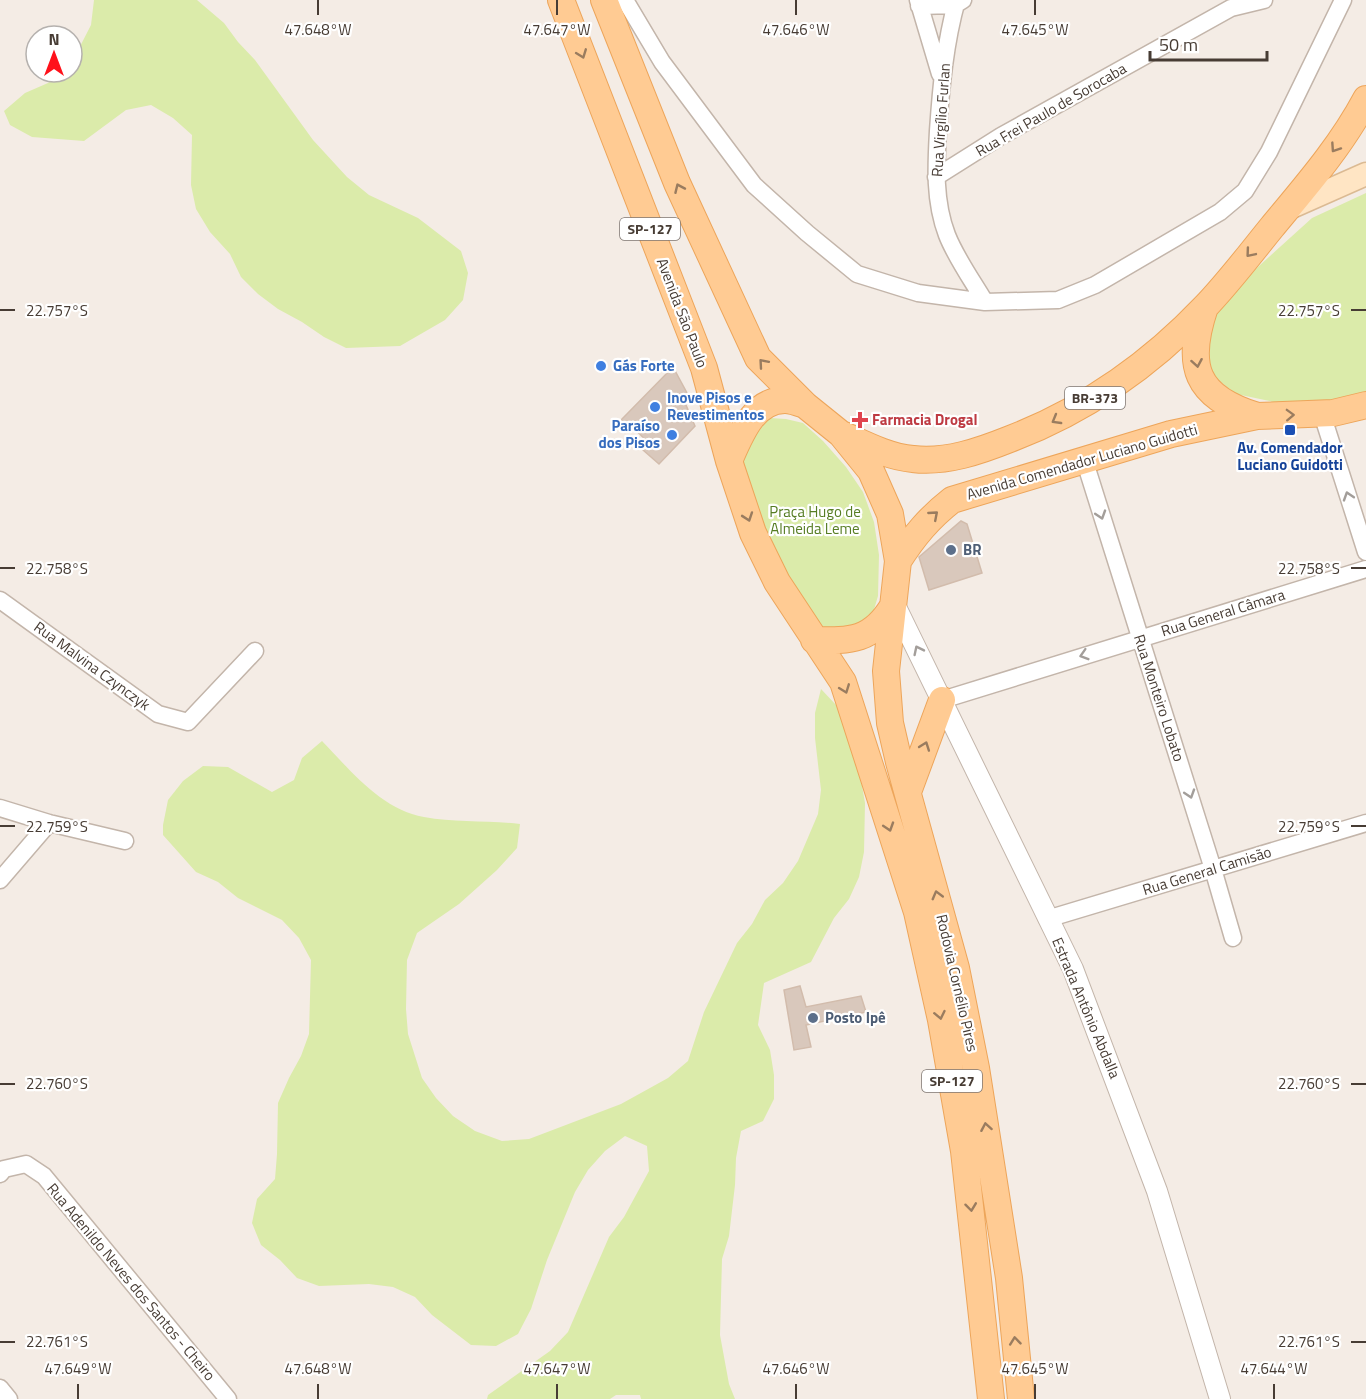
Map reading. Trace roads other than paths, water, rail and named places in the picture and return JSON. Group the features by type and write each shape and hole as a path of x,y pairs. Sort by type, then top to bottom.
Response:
{"main road":[{"name":"Avenida São Paulo","path":"561,0 704,368 729,461"},
{"name":"SP-127","path":"604,0 677,183 758,358 805,405 842,434 871,471 890,514 898,561 893,604"},
{"name":"BR-373","path":"842,434 882,452 913,459 946,458 986,449 1047,425 1107,391 1158,352 1206,306 1319,171 1366,99"},
{"path":"1287,208 1366,174"},
{"path":"1206,306 1197,331 1196,369 1206,387 1214,394 1234,407 1257,416"},
{"path":"729,461 752,417 767,404 786,400 805,405"},
{"path":"1328,414 1366,405"},
{"name":"Avenida Comendador Luciano Guidotti","path":"898,561 920,529 952,500 1171,434 1257,416 1366,413"},
{"name":"SP-127","path":"729,461 753,533 777,582 814,640"},
{"path":"814,640 857,639 884,622 893,604"},
{"name":"Rodovia Cornélio Pires","path":"893,604 886,671 891,723 956,968 976,1068 1009,1278 1021,1399"},
{"name":"Rodovia Cornélio Pires","path":"814,640 843,682 919,923 941,1020 964,1151 991,1399"},
{"path":"908,792 942,700"}],"street":[{"path":"625,0 662,62 754,185 807,233 857,274 918,293 985,302 1058,300 1095,285 1220,212 1245,191 1269,152 1343,0"},
{"name":"Rua Frei Paulo de Sorocaba","path":"936,177 1000,136 1231,8 1264,0"},
{"path":"941,78 919,3 958,2"},
{"name":"Rua Virgílio Furlan","path":"958,2 941,78 936,177 940,211 947,235 985,302"},
{"path":"1328,414 1366,552"},
{"name":"Rua Monteiro Lobato","path":"1084,459 1214,869 1233,938"},
{"name":"Rua General Câmara","path":"942,700 1366,569"},
{"name":"Rua Malvina Czynczyk","path":"0,600 159,714 188,722 255,651"},
{"name":"Estrada Antônio Abdalla","path":"893,604 1073,969 1157,1191 1220,1399"},
{"path":"0,808 49,823 125,841"},
{"path":"0,880 49,823"},
{"name":"Rua General Camisão","path":"1047,919 1366,823"},
{"name":"Rua Adenildo Neves dos Santos - Cheiro","path":"0,1174 4,1169 26,1164 44,1176 228,1399"},
{"path":"0,1388 9,1399"}],"place":[{"name":"Gás Forte","path":"601,366"},
{"name":"Inove Pisos e Revestimentos","path":"655,407"},
{"name":"Farmacia Drogal","path":"860,420"},
{"name":"Av. Comendador Luciano Guidotti","path":"1290,430"},
{"name":"Paraíso dos Pisos","path":"672,435"},
{"name":"BR","path":"951,550"},
{"name":"Posto Ipê","path":"813,1018"}],"park label":[{"name":"Praça Hugo de Almeida Leme","path":"815,520"}]}
